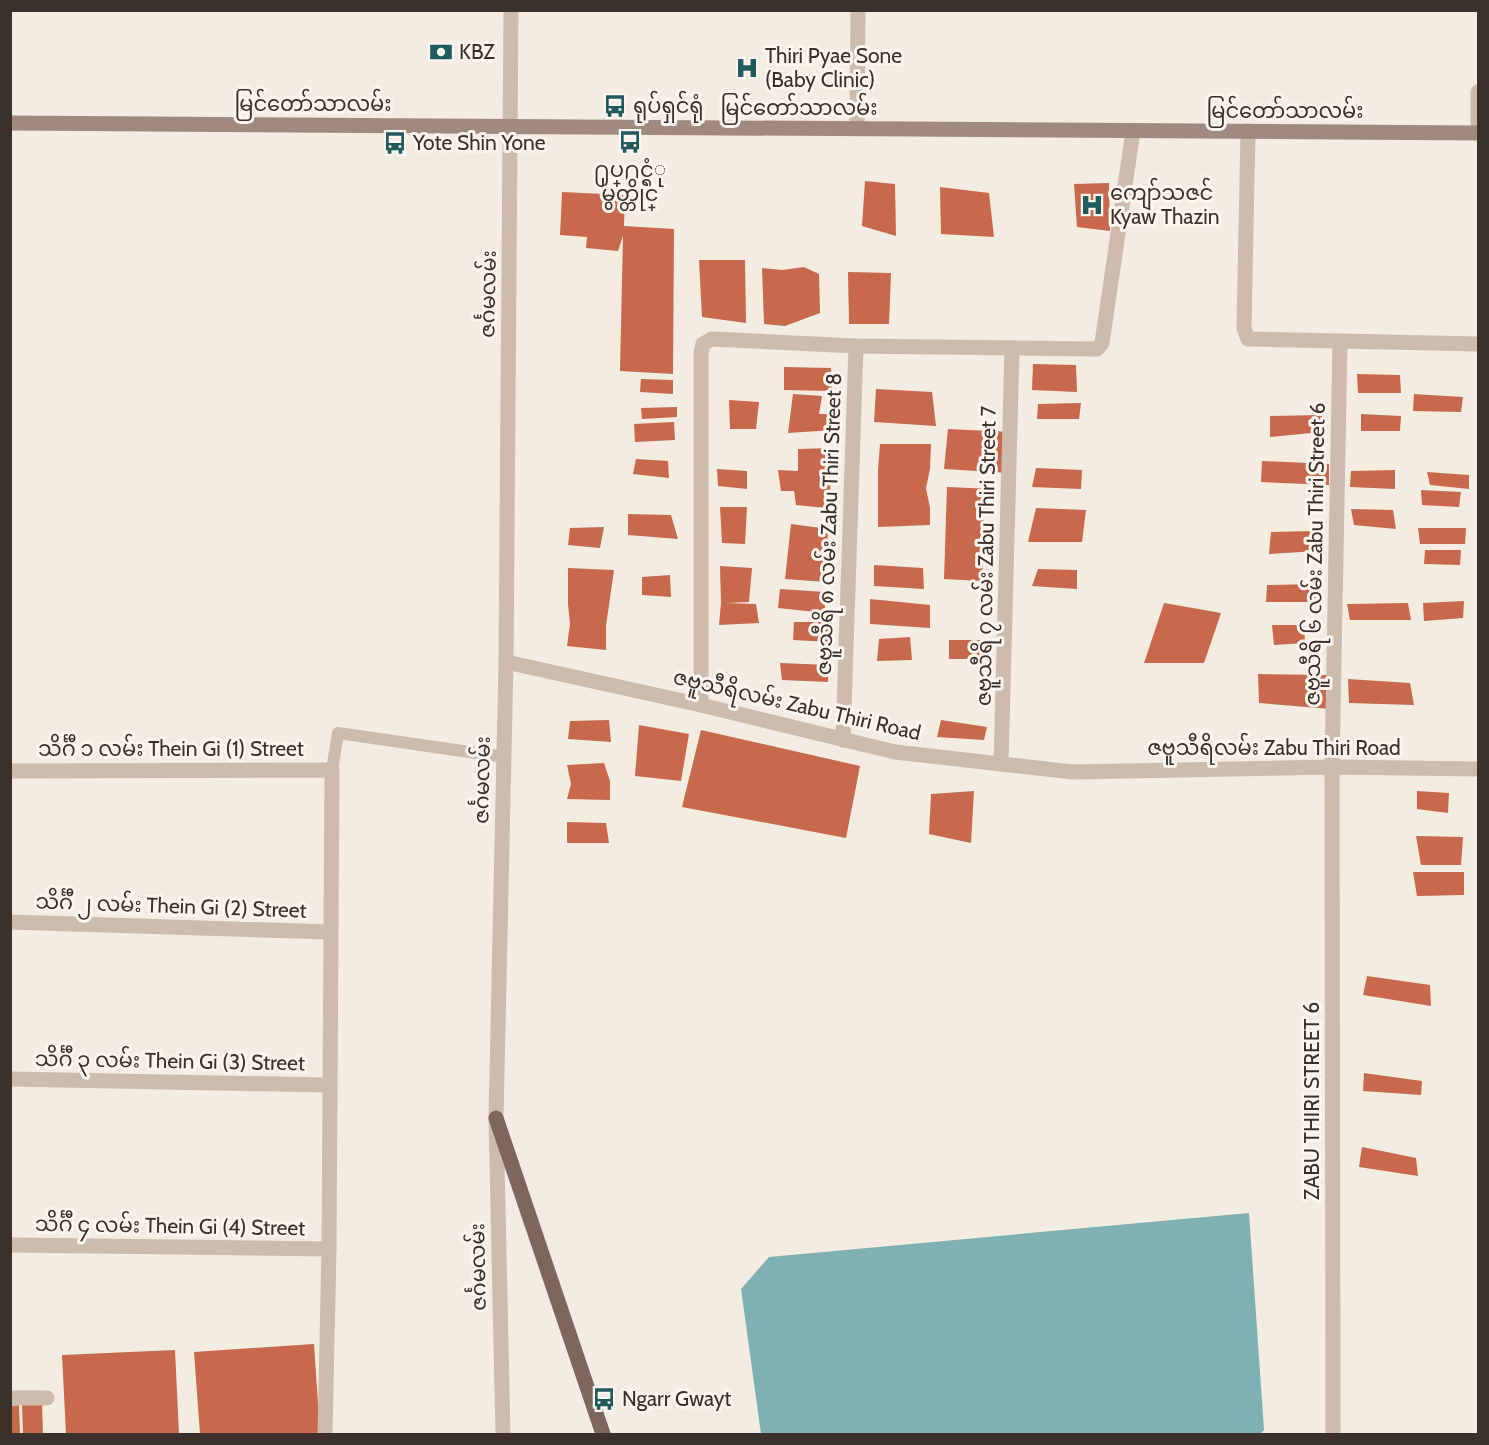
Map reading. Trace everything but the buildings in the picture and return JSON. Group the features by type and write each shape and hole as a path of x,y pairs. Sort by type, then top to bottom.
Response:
{"main road":[{"name":"မြင်တော်သာလမ်း","path":"10,123 1478,133"},
{"path":"496,1118 603,1434"}],"street":[{"name":"ဇင်္ဂမလမ်း","path":"503,1434 496,1118 506,662 511,10"},
{"path":"857,129 858,10"},
{"path":"1478,133 1479,92"},
{"path":"701,705 701,354 703,344 712,339 856,346 1097,349 1102,343 1133,130"},
{"path":"1248,131 1244,328 1248,339 1479,344"},
{"name":"ဇဗူသီရိ ၆ လမ်း Zabu Thiri Street 6","path":"1332,767 1340,341"},
{"name":"ဇဗူသီရိ ၈ လမ်း Zabu Thiri Street 8","path":"843,740 856,346"},
{"name":"ဇဗူသီရိ ၇ လမ်း Zabu Thiri Street 7","path":"1002,764 1012,349"},
{"name":"ဇဗူသီရိလမ်း Zabu Thiri Road","path":"506,662 701,705 896,752 1073,772 1332,767 1479,769"},
{"name":"ZABU THIRI STREET 6","path":"1332,767 1333,1434"},
{"path":"325,1434 332,770"},
{"name":"သိင်္ဂီ ၁ လမ်း Thein Gi (1) Street","path":"10,771 332,770"},
{"name":"သိင်္ဂီ ၂ လမ်း Thein Gi (2) Street","path":"10,922 330,932"},
{"name":"သိင်္ဂီ ၃ လမ်း Thein Gi (3) Street","path":"10,1079 328,1085"},
{"name":"သိင်္ဂီ ၄ လမ်း Thein Gi (4) Street","path":"10,1245 328,1250"},
{"path":"10,1398 47,1398"}],"lane":[{"path":"332,770 338,733 504,757"}],"water":[{"path":"1249,1213 1264,1430 1260,1434 761,1434 741,1289 769,1257"}],"place":[{"name":"KBZ","path":"441,52"},
{"name":"Thiri Pyae Sone (Baby Clinic)","path":"747,68"},
{"name":"ရုပ်ရှင်ရုံ","path":"615,106"},
{"name":"႐ုပ္႐ွင္ရံု မွတ္တိုင္","path":"630,142"},
{"name":"Yote Shin Yone","path":"395,143"},
{"name":"ကျော်သဇင် Kyaw Thazin","path":"1092,205"},
{"name":"Ngarr Gwayt","path":"604,1399"}]}
